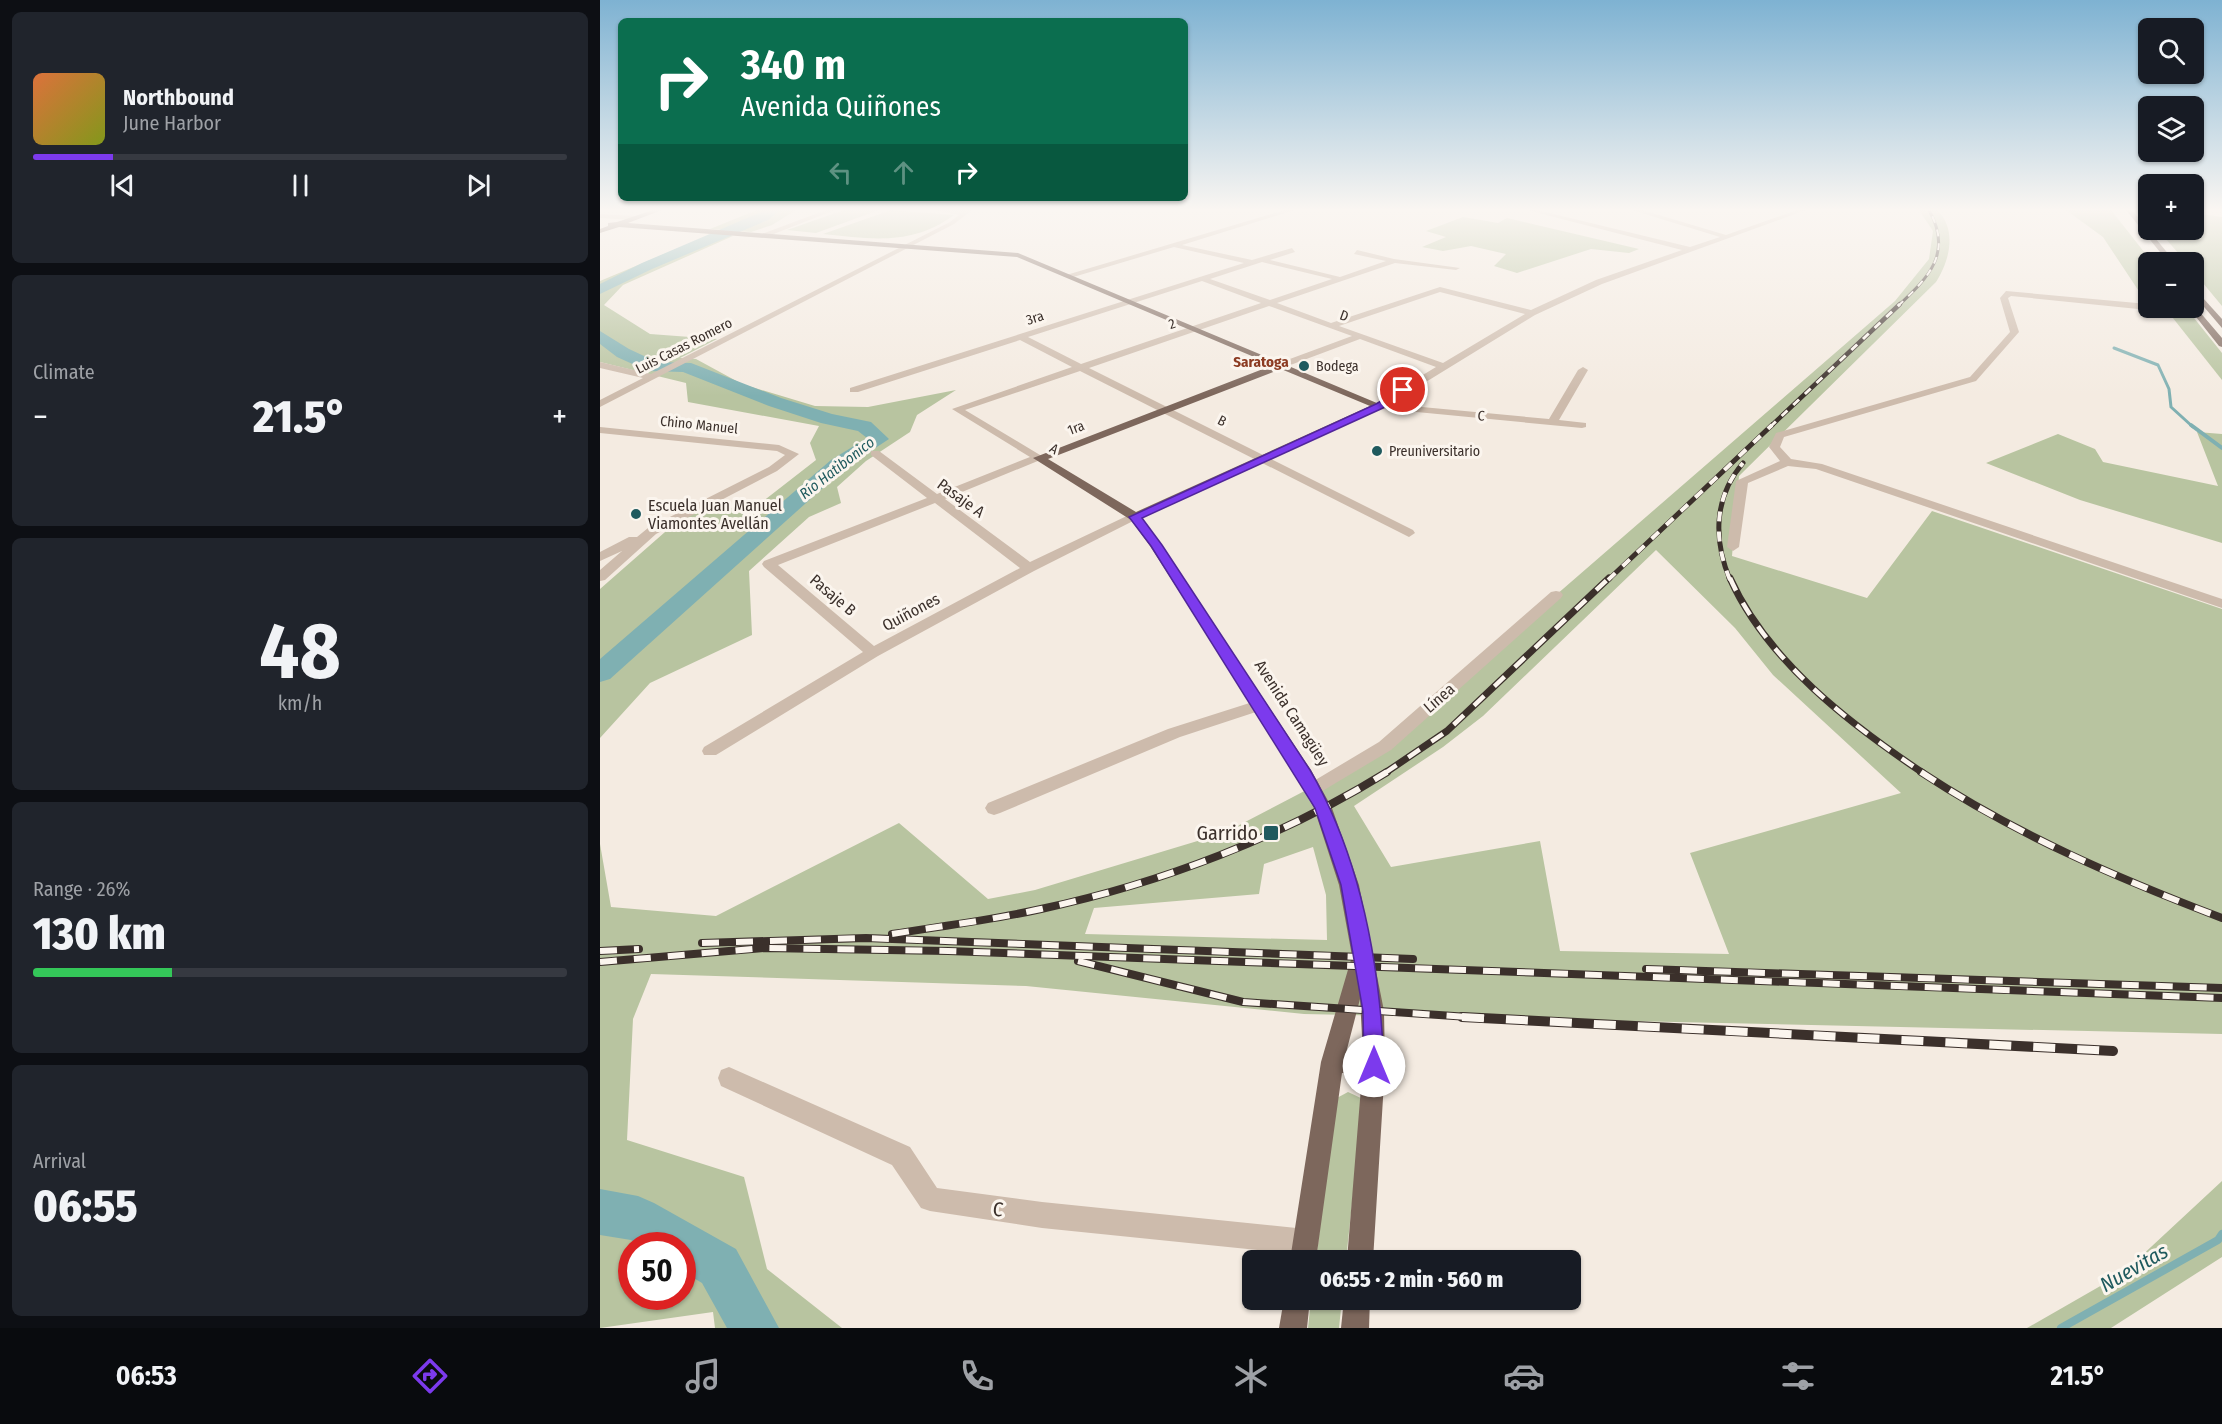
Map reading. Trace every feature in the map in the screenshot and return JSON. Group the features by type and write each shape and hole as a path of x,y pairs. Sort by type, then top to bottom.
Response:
{"main road":[{"path":"1058,272 1379,406"},
{"path":"2204,303 2222,325"},
{"path":"2202,318 2222,344"},
{"name":"1ra","path":"1039,458 1282,365"},
{"path":"1135,517 1379,406"},
{"name":"A","path":"1039,458 1135,517"},
{"name":"Avenida Camagüey","path":"1135,517 1156,545 1313,789 1323,808 1350,885 1372,1011 1374,1066 1361,1250"},
{"name":"Avenida Camagüey","path":"1304,1250 1332,1062 1362,956"},
{"path":"1332,1062 1374,1066"},
{"path":"1293,1328 1296,1310"},
{"path":"1355,1328 1356,1310"}],"street":[{"name":"Luis Casas Romero","path":"600,404 857,272"},
{"path":"1067,276 1081,272"},
{"name":"3ra","path":"854,390 1226,272"},
{"path":"1307,272 1342,279"},
{"name":"2","path":"957,409 1362,272"},
{"path":"1379,406 1532,313 1599,282 1628,272"},
{"name":"D","path":"1203,279 1442,366"},
{"path":"1332,325 1440,289 1532,313"},
{"path":"1787,462 1774,447 1780,435 1973,379 2015,332 2004,295 2019,293 2138,306"},
{"name":"B","path":"1021,336 1409,533"},
{"name":"1ra","path":"1282,365 1361,336"},
{"path":"600,365 652,377"},
{"path":"1551,422 1582,370"},
{"name":"C","path":"1379,406 1582,425"},
{"name":"A","path":"957,409 1039,458"},
{"name":"Chino Manuel","path":"600,430 779,448 793,454 773,469 652,531"},
{"name":"Pasaje A","path":"875,453 1029,568"},
{"name":"1ra","path":"769,564 1039,458"},
{"path":"1733,548 1742,481 1787,462 1818,466 2222,604"},
{"name":"Quiñones","path":"710,751 873,653 1029,568 1135,517"},
{"path":"600,556 652,531"},
{"path":"600,578 652,531"},
{"name":"Pasaje B","path":"769,564 873,653"},
{"name":"Línea","path":"1313,789 1384,746 1556,595"},
{"path":"994,808 1174,733 1259,705"},
{"name":"C","path":"729,1078 901,1156 930,1199 1297,1250"}],"green space":[{"path":"622,272 652,272 623,285 604,305 650,334 717,339 680,358 696,359 742,384 815,406 868,407 956,390 917,415 910,432 866,461 837,487 841,503 809,517 749,571 752,635 650,683 600,738 600,589 681,518 712,507 753,509 816,460 810,443 819,426 688,402 686,383 600,362 600,281"},
{"path":"1918,272 1942,272 1936,282 1739,476 1732,556 1867,598 1932,511 2222,609 2222,1034 1304,1014 1026,986 651,974 633,1019 627,1140 744,1177 767,1269 842,1328 715,1328 713,1312 600,1328 600,844 611,907 716,916 899,823 988,899 1035,890 1224,833 1383,750 1556,595 1895,301","holes":["1656,550 1735,628 1773,675 1901,793 1690,853 1729,954 1560,951 1540,841 1391,867 1354,806 1443,747 1483,716","1313,847 1326,895 1327,940 1085,934 1094,908 1259,894 1264,864"]},
{"path":"2126,272 2138,272 2138,290"},
{"path":"2204,272 2222,272 2222,306 2204,284"},
{"path":"2173,318 2194,318 2222,353 2222,380"},
{"path":"2197,432 2222,434 2222,543 2080,500 1986,463 2058,434 2095,449 2103,462 2218,486"},
{"path":"1348,1092 1363,1099 1347,1250 1317,1250 1335,1099"},
{"path":"2222,1181 2222,1257 2111,1328 2027,1328 2123,1273"},
{"path":"1310,1310 1341,1310 1339,1328 1308,1328"}],"waterway":[{"name":"Río Hatibonico","path":"600,290 635,272"},
{"name":"Río Hatibonico","path":"600,336 623,353 654,367 685,367 775,402 828,419 864,426 879,439 838,464 600,673"},
{"path":"2114,348 2158,365 2169,389 2171,407 2193,427"},
{"path":"2191,425 2222,448"},
{"name":"Río Hatibonico","path":"600,1212 638,1219 719,1266 754,1328"},
{"name":"Nuevitas","path":"2061,1328 2218,1240 2222,1234"}],"railway":[{"path":"1900,304 1929,272"},
{"path":"1770,427 1900,304"},
{"path":"1608,580 1772,425"},
{"path":"1730,580 1721,549 1719,519 1726,490 1743,463"},
{"path":"1385,773 1447,731 1609,578"},
{"path":"1730,578 1746,608 1788,663 1840,712 1923,773"},
{"path":"892,934 1041,909 1131,886 1220,855 1263,837 1306,817 1387,772"},
{"path":"1921,772 1993,815 2067,853 2105,871 2222,918"},
{"path":"702,943 866,938 1413,959"},
{"path":"600,962 764,948 948,951 2222,998"},
{"path":"600,951 639,949"},
{"path":"1078,961 1243,1002 1484,1018"},
{"path":"1646,969 2222,988"},
{"path":"1462,1017 2113,1051"}],"place":[{"name":"Bodega","path":"1304,366"},
{"name":"Preuniversitario","path":"1377,451"},
{"name":"Escuela Juan Manuel Viamontes Avellán","path":"636,514"},
{"name":"Garrido","path":"1271,833"}],"district":[{"name":"Saratoga","path":"1261,362"}],"route":[{"path":"1374,1066 1372,1011 1350,885 1323,808 1305,774 1156,545 1135,517 1379,406 1403,390"}]}
